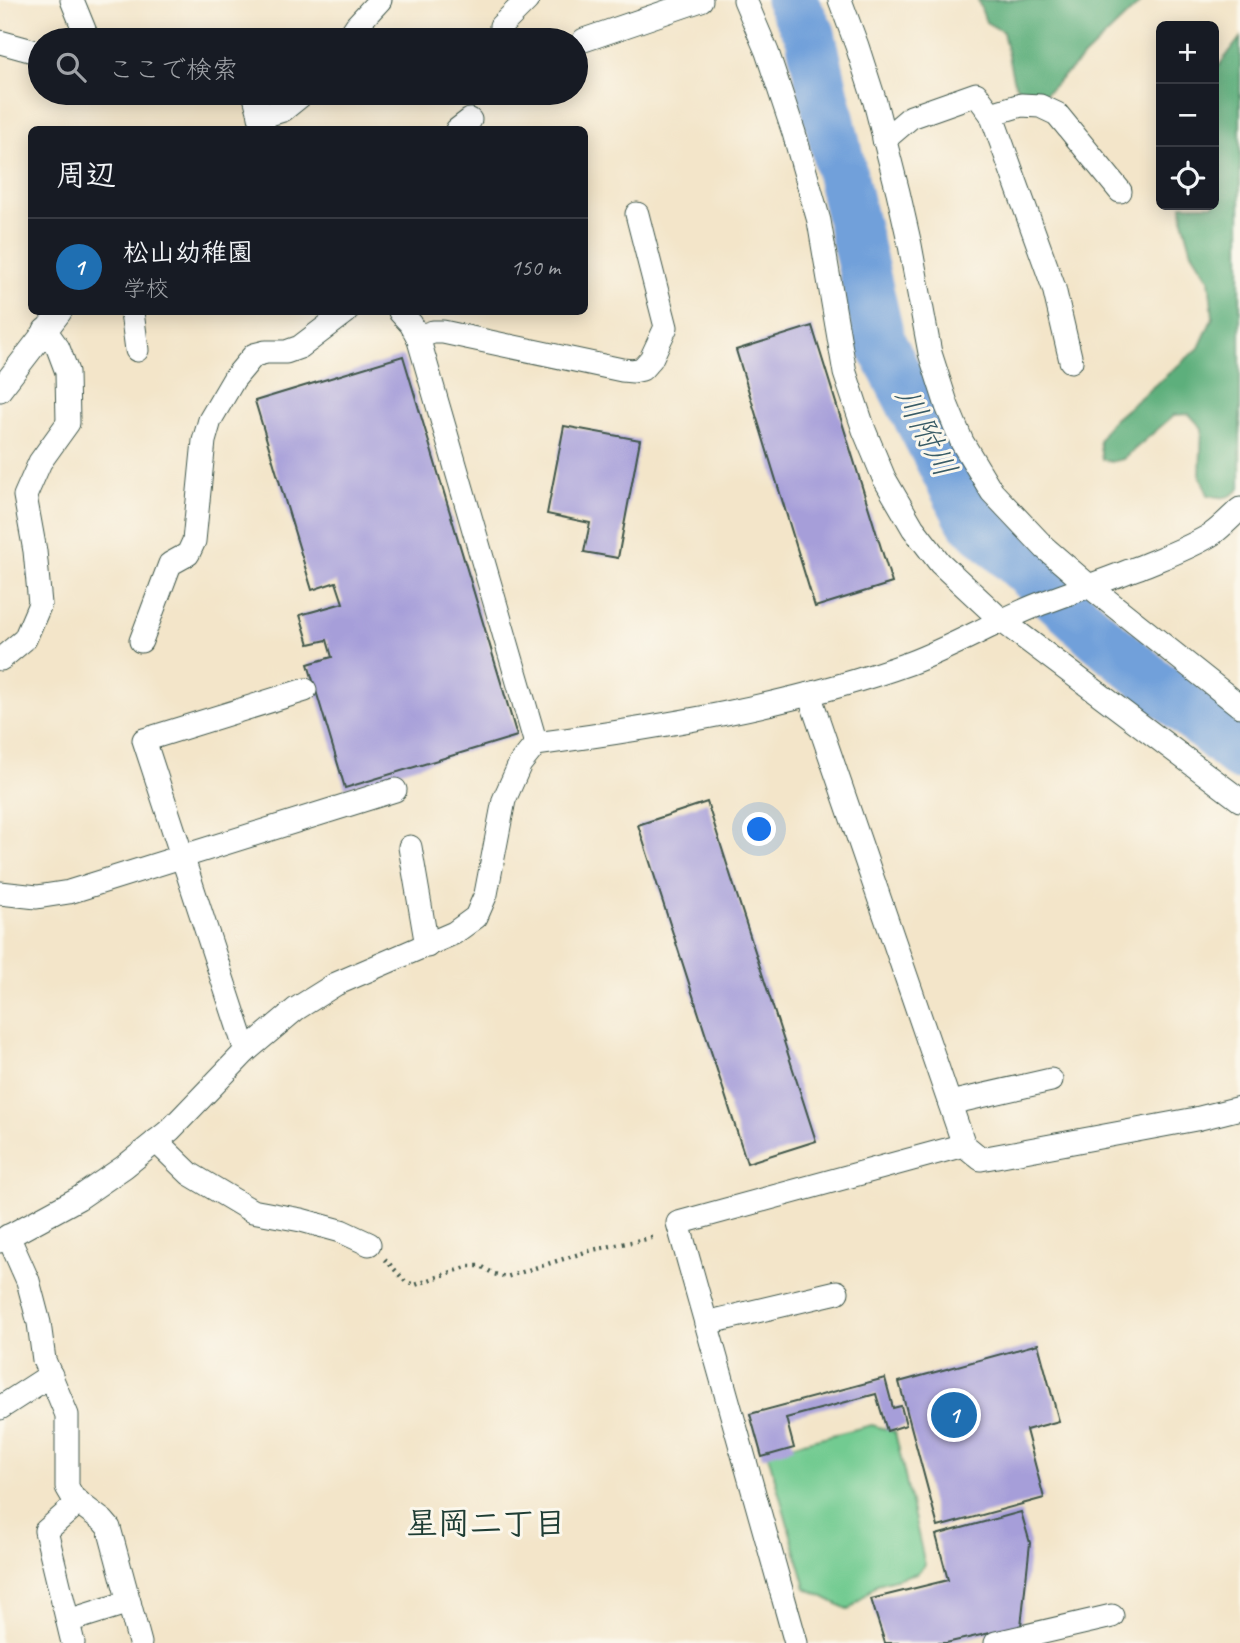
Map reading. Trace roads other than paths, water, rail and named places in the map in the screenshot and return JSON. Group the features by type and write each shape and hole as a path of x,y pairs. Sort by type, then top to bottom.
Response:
{"street":[{"path":"72,0 83,28"},
{"path":"355,28 380,0"},
{"path":"501,26 527,0"},
{"path":"588,39 701,0"},
{"path":"746,0 767,52 819,221 845,373 884,478 913,528 940,563 1240,800"},
{"path":"840,0 858,46 884,140 910,245 930,353 962,442 992,492 1081,589 1240,706"},
{"path":"0,42 28,50"},
{"path":"884,140 911,117 976,94 991,114 1054,288 1071,361"},
{"path":"257,105 262,123 289,105"},
{"path":"991,114 1021,105 1040,106 1058,114 1120,191"},
{"path":"418,337 443,332 622,370 642,369 651,359 666,327 637,214"},
{"path":"0,390 58,315"},
{"path":"132,315 137,350"},
{"path":"142,641 170,564 188,554 194,541 204,441 210,421 234,379 254,355 286,352 300,347 342,315"},
{"path":"403,315 418,337 536,744"},
{"path":"1,659 25,639 40,604 25,496 40,462 68,423 66,372 58,348 45,330"},
{"path":"140,1643 109,1528 74,1499 67,1488 67,1415 44,1360 28,1281 4,1239 79,1198 156,1142 246,1051 296,1009 336,984 454,933 476,917 486,894 504,800 520,764 536,744 677,722 809,694 865,678 965,640 1007,617 1178,552 1213,533 1231,529 1240,509"},
{"path":"246,1051 144,740 305,690"},
{"path":"809,694 964,1145 981,1159 1196,1119 1240,1108"},
{"path":"0,893 37,897 69,892 395,790"},
{"path":"410,847 426,946"},
{"path":"950,1103 1051,1080"},
{"path":"156,1142 190,1174 252,1211 341,1231 369,1244"},
{"path":"796,1643 678,1223 964,1145"},
{"path":"706,1323 837,1292"},
{"path":"0,1408 51,1375"},
{"path":"79,1502 46,1531 71,1632 129,1602"},
{"path":"996,1643 1112,1616"}],"waterway":[{"name":"川附川","path":"791,0 810,34 880,342 970,518 1099,637 1240,755"}],"place":[{"name":"松山幼稚園","path":"954,1415"}],"district":[{"name":"星岡二丁目","path":"486,1523"}]}
